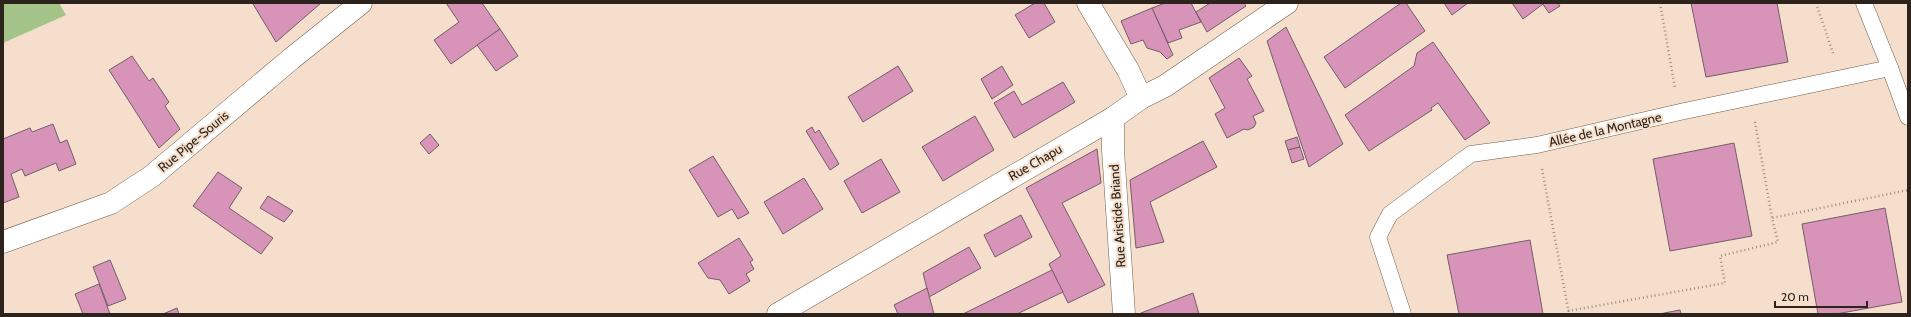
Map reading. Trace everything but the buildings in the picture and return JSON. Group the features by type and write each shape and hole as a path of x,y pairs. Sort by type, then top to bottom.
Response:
{"street":[{"name":"Rue Pipe-Souris","path":"3,242 111,203 152,176 291,59 361,3"},
{"path":"1088,3 1128,70 1141,98"},
{"name":"Rue Chapu","path":"778,314 1113,118 1141,98 1165,86 1287,3"},
{"name":"Rue Aristide Briand","path":"1113,118 1113,150 1124,314"}],"lane":[{"path":"1864,3 1908,117"},
{"name":"Allée de la Montagne","path":"1403,314 1378,237 1390,214 1471,154 1537,145 1680,112 1890,68"}],"path":[{"path":"1660,3 1680,112"},
{"path":"1816,3 1842,79"},
{"path":"1537,145 1569,312 1725,283 1720,256 1778,242 1772,218 1750,98"},
{"path":"1772,218 1908,190"}],"green space":[{"path":"3,3 59,3 66,15 3,43"}]}
